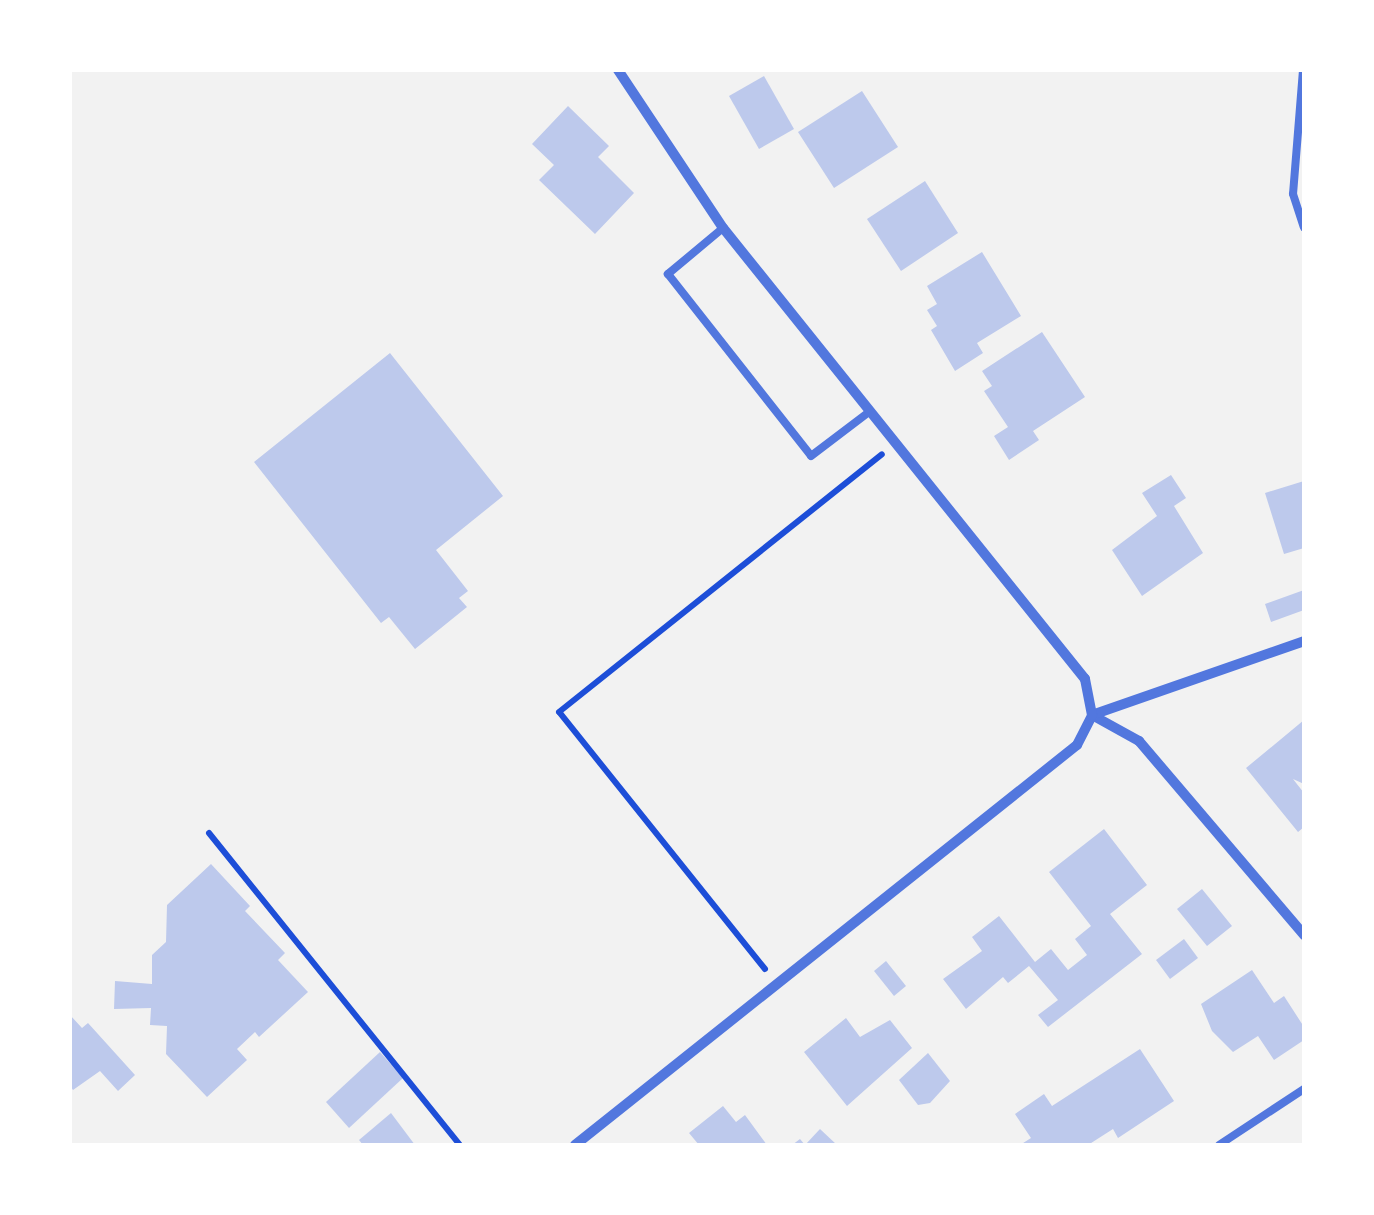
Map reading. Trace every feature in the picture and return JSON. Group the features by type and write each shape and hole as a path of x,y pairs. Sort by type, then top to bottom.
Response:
{"street":[{"path":"575,1145 1077,745 1092,715 1085,679 723,228 618,70"},
{"path":"1092,715 1304,641"},
{"path":"1092,715 1139,741 1304,935"}],"lane":[{"path":"1303,70 1294,194 1304,227"},
{"path":"723,228 668,274 811,456 869,412"},
{"path":"1219,1145 1304,1089"}],"path":[{"path":"777,985 559,712 894,444"},
{"path":"209,833 460,1145"}],"building":[{"path":"764,76 794,129 759,149 729,96"},
{"path":"862,91 898,147 834,188 798,132"},
{"path":"568,106 609,146 598,157 634,193 595,234 539,180 554,165 532,144"},
{"path":"925,181 958,233 901,271 867,219"},
{"path":"982,252 1021,316 977,343 983,353 955,371 931,330 937,326 927,310 937,304 927,286"},
{"path":"1042,332 1085,397 1033,431 1039,440 1009,460 994,436 1008,427 984,391 992,386 982,371"},
{"path":"390,353 503,496 436,550 468,591 459,598 467,607 415,649 389,617 381,623 254,462"},
{"path":"1171,475 1186,498 1174,506 1203,553 1142,596 1112,550 1157,516 1142,493"},
{"path":"1304,481 1304,548 1284,554 1265,493"},
{"path":"1304,590 1304,610 1271,622 1265,604"},
{"path":"1304,720 1304,784 1293,779 1304,793 1304,827 1298,832 1246,768"},
{"path":"1104,829 1147,885 1110,914 1142,954 1048,1027 1038,1015 1058,1000 1029,966 1008,983 1003,977 966,1009 943,979 982,951 972,937 999,916 1035,962 1051,949 1068,970 1087,955 1075,939 1091,926 1049,872"},
{"path":"211,864 250,906 245,911 285,953 278,960 308,992 259,1037 255,1032 237,1049 247,1060 207,1097 166,1054 167,1026 150,1025 151,1008 114,1009 115,981 152,984 152,955 166,942 167,905"},
{"path":"1202,889 1232,926 1207,946 1177,909"},
{"path":"1184,939 1198,958 1170,979 1156,960"},
{"path":"886,961 906,986 894,996 874,971"},
{"path":"1252,970 1274,1003 1284,996 1304,1027 1304,1040 1274,1060 1258,1036 1233,1052 1212,1031 1201,1004"},
{"path":"70,1015 82,1028 88,1023 135,1075 118,1091 100,1071 73,1090 70,1086"},
{"path":"846,1018 860,1037 890,1020 912,1048 847,1106 804,1052"},
{"path":"1140,1049 1174,1101 1118,1138 1113,1129 1088,1145 1020,1145 1031,1138 1015,1114 1044,1094 1052,1106"},
{"path":"380,1052 403,1078 349,1128 326,1102"},
{"path":"928,1053 950,1081 930,1103 918,1105 899,1080"},
{"path":"723,1106 736,1122 745,1115 767,1145 699,1145 689,1133"},
{"path":"391,1113 415,1145 363,1145 359,1140"},
{"path":"820,1129 837,1145 805,1145"}]}
